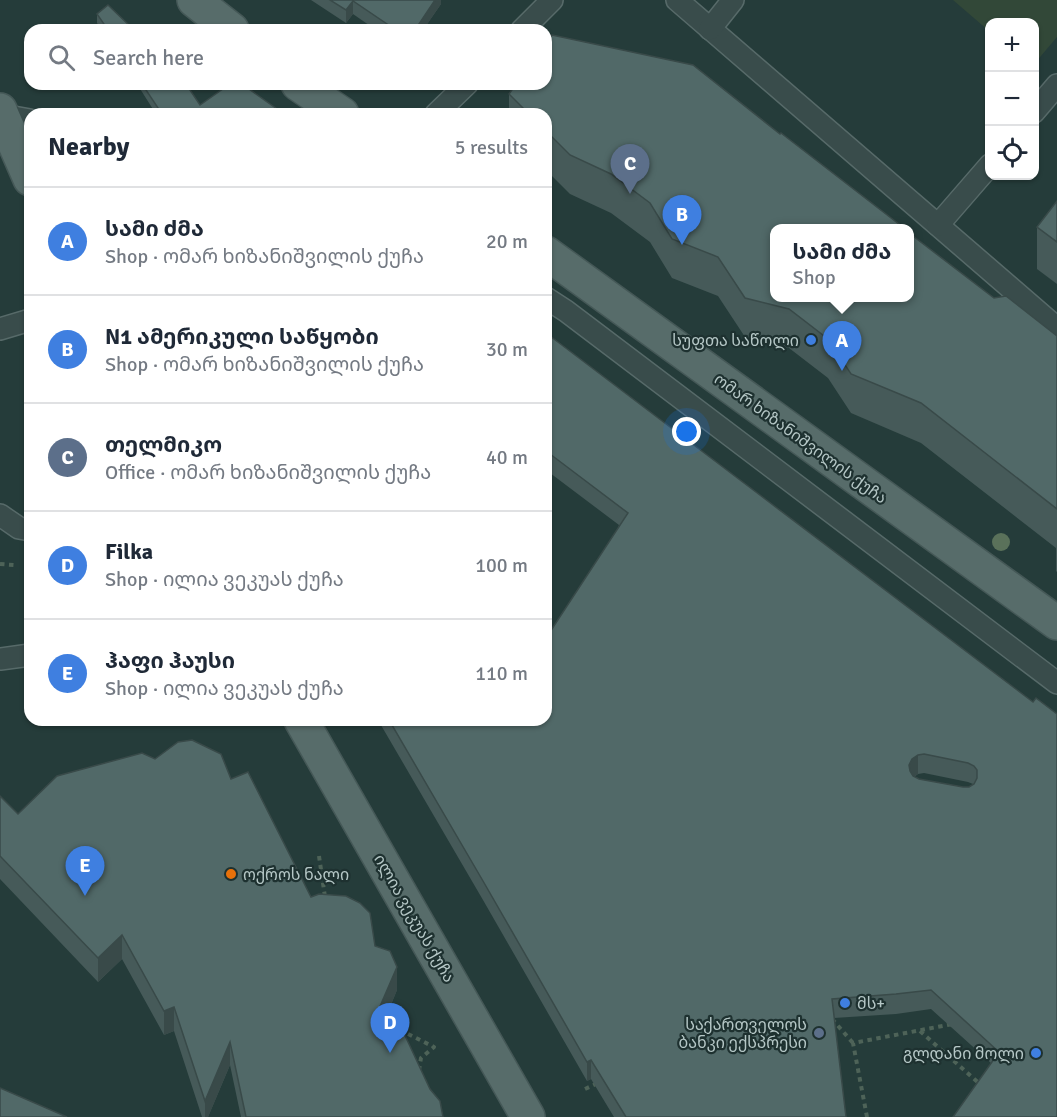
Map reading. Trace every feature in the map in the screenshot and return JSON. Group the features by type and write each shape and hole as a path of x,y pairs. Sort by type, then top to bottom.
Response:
{"main road":[{"path":"194,0 224,24"},
{"path":"307,90 333,108"},
{"path":"11,115 24,159"},
{"name":"ომარ ხიზანიშვილის ქუჩა","path":"552,257 1057,623"},
{"name":"ილია ვეკუას ქუჩა","path":"304,726 528,1117"}],"lane":[{"path":"528,24 552,0"},
{"path":"676,0 1057,328"},
{"path":"710,29 733,0"},
{"path":"1039,107 1057,85"},
{"path":"300,90 304,108"},
{"path":"442,108 461,90"},
{"path":"938,225 985,171"},
{"path":"552,302 1057,682"},
{"path":"0,329 24,322"},
{"path":"0,515 24,529"},
{"path":"0,659 24,656"}],"path":[{"path":"319,856 325,897"},
{"path":"832,1018 854,1043 867,1117"},
{"path":"854,1043 963,1022"},
{"path":"393,1027 434,1047 421,1058 419,1070 424,1079"},
{"path":"920,1031 986,1089"},
{"path":"585,1089 605,1078"}],"green space":[{"path":"953,0 1057,0 1057,37 1039,58 1039,18 985,18 985,28"}],"building":[{"path":"330,0 435,0 419,24 387,24 353,1 346,10"},
{"path":"108,5 128,24 104,24 97,14"},
{"path":"552,35 693,65 899,224 770,224 770,302 914,302 914,237 994,298 1006,296 1057,336 1057,509 921,403 851,374 828,339 789,309 745,298 718,257 672,239 650,203 611,174 570,155 552,137 552,108 523,108 509,94 512,90 552,90"},
{"path":"146,90 190,90 200,105 221,90 250,90 276,108 158,108"},
{"path":"1057,201 1057,242 1037,227"},
{"path":"552,338 1033,702 1036,698 1057,714 1057,1117 953,1117 999,1052 931,990 832,999 846,1117 626,1117 591,1060 587,1062 393,726 552,726 552,629 628,513 552,456","holes":["924,754 974,766 977,770 974,784 963,787 919,779 913,776 909,765 912,759"]},
{"path":"192,740 221,754 231,779 248,772 311,897 319,894 346,896 360,903 370,913 375,946 390,951 397,967 378,1011 401,1027 430,1089 440,1101 443,1117 246,1117 230,1042 205,1101 174,1007 164,1011 122,935 98,958 0,856 0,796 18,814 57,776 142,753 155,759 178,742"},
{"path":"0,1088 67,1117 0,1117"}],"place":[{"name":"თელმიკო","path":"630,194"},
{"name":"N1 ამერიკული საწყობი","path":"682,245"},
{"name":"სუფთა საწოლი","path":"811,340"},
{"name":"სამი ძმა","path":"842,371"},
{"name":"ოქროს ნალი","path":"231,874"},
{"name":"ჰაფი ჰაუსი","path":"85,896"},
{"name":"მს+","path":"845,1003"},
{"name":"საქართველოს ბანკი ექსპრესი","path":"819,1033"},
{"name":"Filka","path":"390,1053"},
{"name":"გლდანი მოლი","path":"1036,1053"}]}
